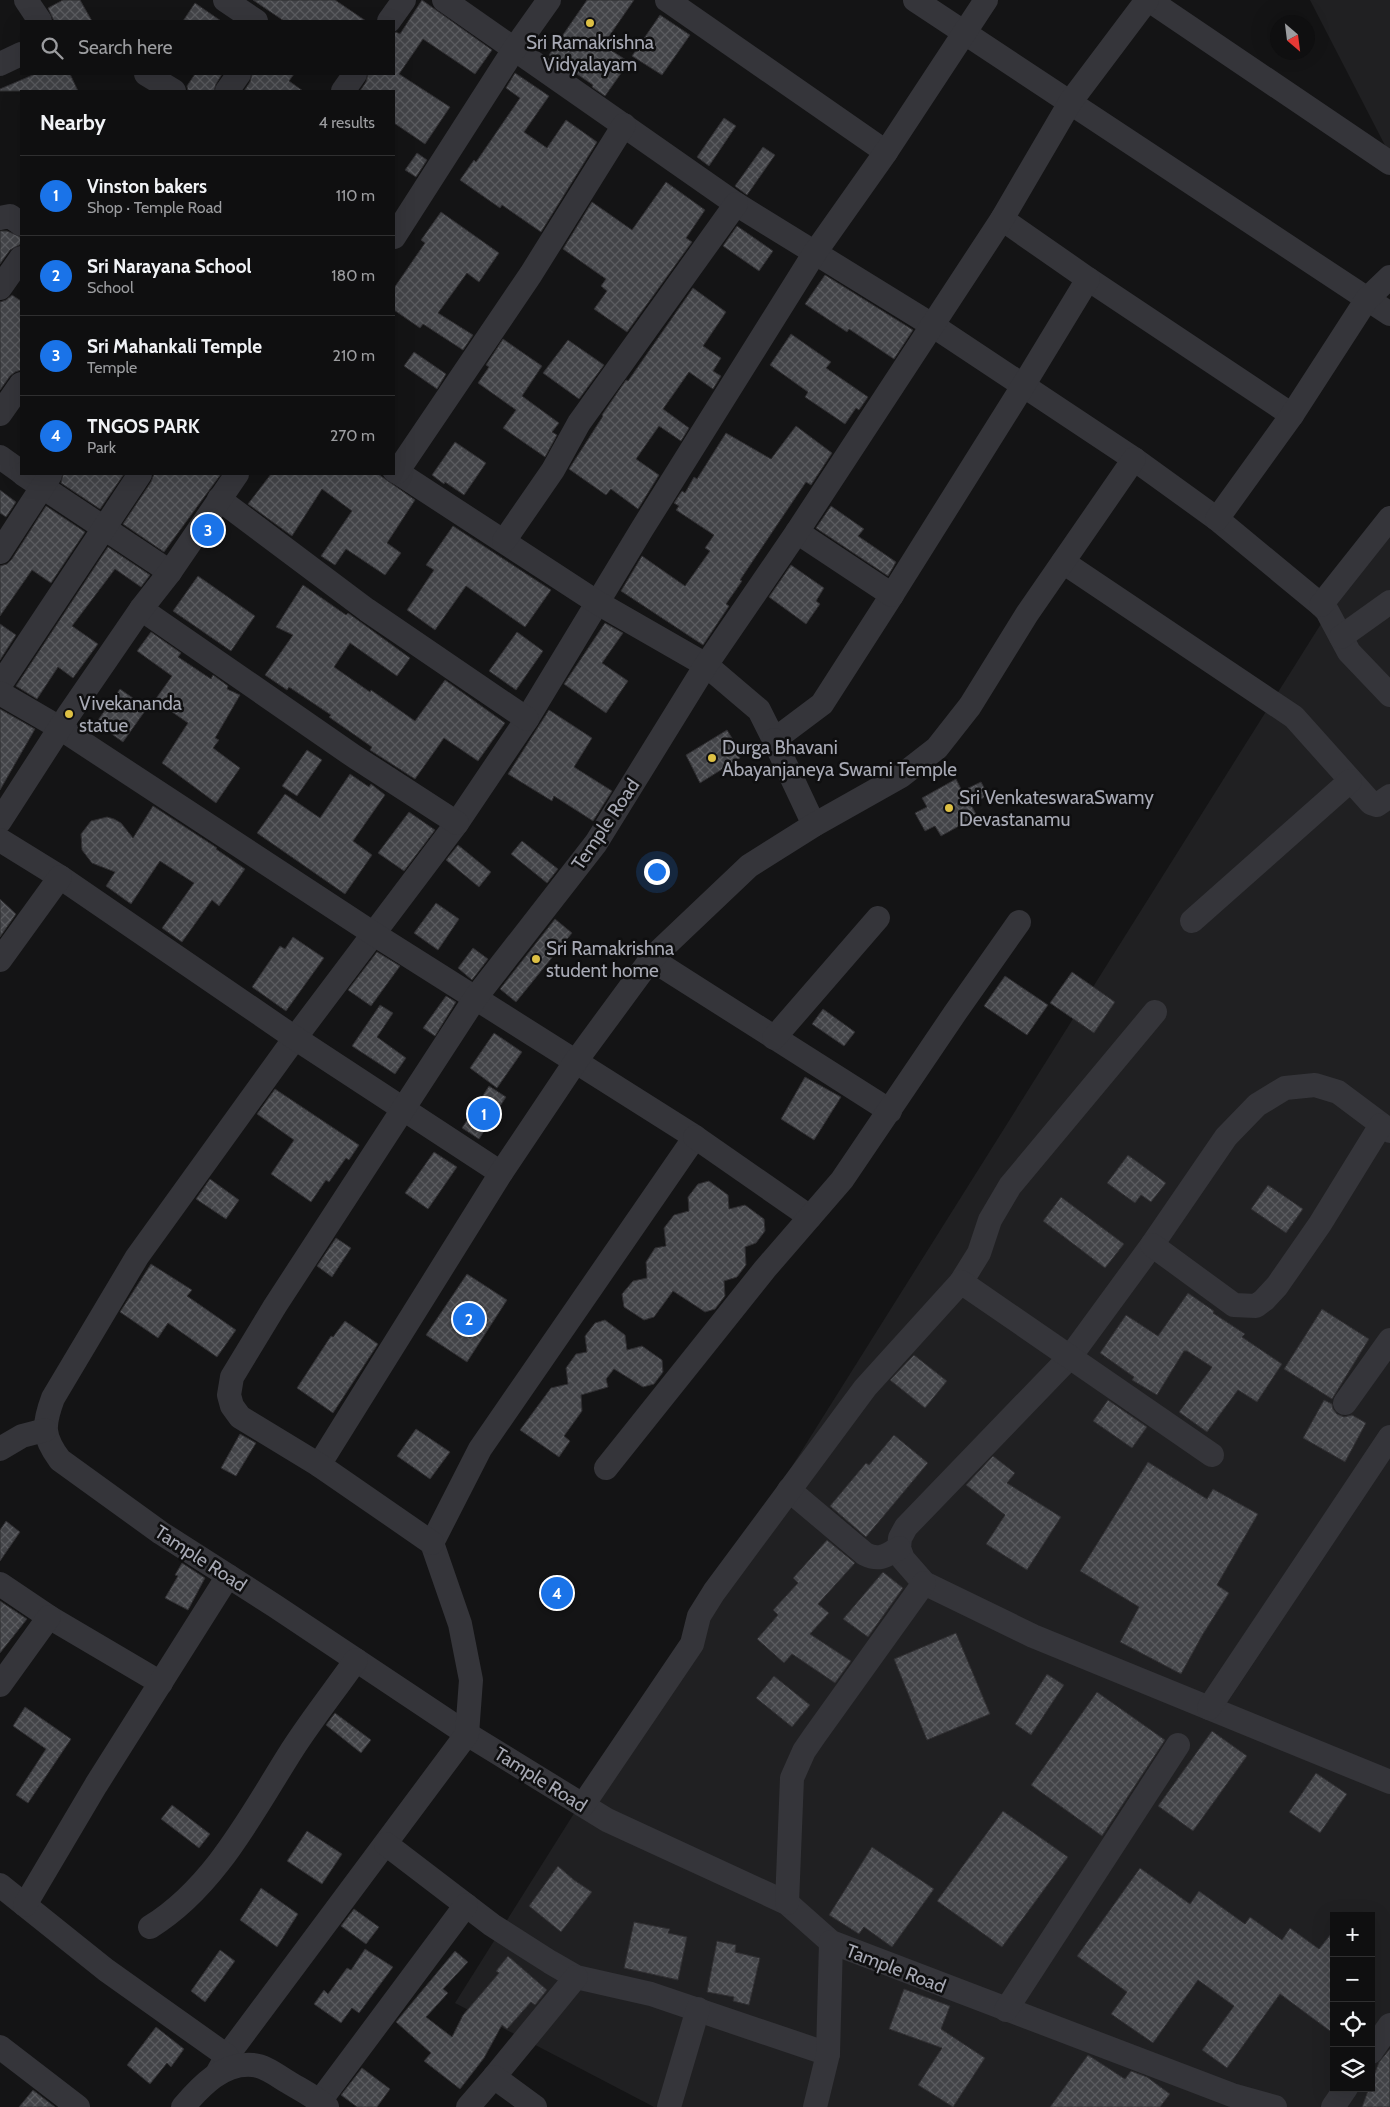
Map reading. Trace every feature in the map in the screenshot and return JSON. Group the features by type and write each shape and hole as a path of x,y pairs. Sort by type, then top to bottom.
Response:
{"street":[{"path":"26,0 39,20"},
{"path":"225,0 255,20"},
{"path":"390,20 404,0"},
{"path":"444,0 736,204 814,254 932,325 1134,459 1217,519 1327,611 1349,652 1390,695"},
{"path":"395,235 515,48 549,0"},
{"path":"667,0 886,152"},
{"path":"915,0 1071,101 1390,314"},
{"path":"0,1449 22,1436 45,1430 47,1415 53,1398 137,1257 295,1038 457,823 527,719 814,254 886,152 986,0"},
{"path":"1148,0 1390,163"},
{"name":"Temple Road","path":"432,1544 319,1465 240,1417 232,1406 229,1395 232,1377 275,1306 476,997 596,843 706,665 797,532 1002,219 1071,101 1148,0"},
{"path":"0,64 20,54"},
{"path":"148,75 172,90"},
{"path":"228,90 239,75"},
{"path":"624,125 531,274 395,471 598,603 706,665 759,710 814,825"},
{"path":"504,541 553,470 579,423 736,204"},
{"path":"0,218 10,216 20,223"},
{"path":"1002,219 1088,279 1292,414"},
{"path":"0,288 20,259"},
{"path":"1217,519 1292,414 1368,299 1390,277"},
{"path":"774,740 822,704 1023,386 1088,279"},
{"path":"0,414 20,385"},
{"path":"0,457 20,469"},
{"path":"319,1465 500,1173 576,1061 651,959 749,866 814,825 902,776 937,748 970,706 1062,562 1134,459"},
{"path":"0,685 139,475"},
{"path":"0,821 60,728 141,609 170,572 236,475"},
{"path":"0,552 34,477 104,528 170,572"},
{"path":"219,499 367,610 527,719"},
{"path":"1321,605 1390,518"},
{"path":"797,532 892,595"},
{"path":"1062,562 1294,718 1371,803 1377,805 1390,796"},
{"path":"1341,637 1390,604"},
{"path":"141,609 355,757 457,823"},
{"path":"0,693 60,728 374,934 695,1137 810,1217"},
{"path":"1192,921 1350,781"},
{"path":"0,840 60,878 295,1038 500,1173"},
{"path":"0,960 60,878"},
{"path":"774,1038 878,918"},
{"path":"606,1468 703,1345 842,1180 1019,922"},
{"path":"651,959 890,1111"},
{"path":"583,1805 672,1677 692,1644 699,1616 714,1592 865,1388 924,1320 961,1282 979,1253 990,1220 1010,1186 1155,1012"},
{"path":"1152,1245 1234,1305 1256,1306 1277,1286 1386,1128 1338,1092 1315,1086 1285,1088 1257,1105 1226,1137 1152,1245 1070,1357 906,1527 900,1538 899,1548 903,1559 924,1582 1033,1636 1390,1782"},
{"path":"183,2107 223,2064 467,1734 471,1680 460,1624 432,1544 480,1449 695,1137"},
{"path":"961,1282 1212,1455"},
{"path":"1345,1403 1390,1340"},
{"name":"Tample Road","path":"45,1430 49,1446 60,1460 161,1533 467,1734 607,1820 787,1904 830,1942 1232,2095 1275,2107"},
{"path":"1209,1708 1390,1437"},
{"path":"789,1490 865,1554 874,1558 883,1558 899,1548"},
{"path":"25,1905 96,1785 228,1576"},
{"path":"787,1904 792,1778 804,1751 924,1582"},
{"path":"0,1584 49,1616 162,1683"},
{"path":"0,1685 49,1616"},
{"path":"150,1927 186,1902 229,1849 294,1748 356,1660"},
{"path":"1006,2010 1178,1746"},
{"path":"386,1844 492,1925 576,1977 651,1994 828,2054"},
{"path":"0,1885 223,2064 254,2065 272,2072 323,2104 466,1905"},
{"path":"821,2104 828,2054 830,1942"},
{"path":"468,2107 576,1977"},
{"path":"669,2107 698,2009"},
{"path":"1375,2047 1390,2026"},
{"path":"0,2047 78,2107"},
{"path":"494,2077 535,2107"},
{"path":"1333,2107 1343,2092"}],"shaded area":[{"path":"1310,0 1390,0 1390,155"},
{"path":"1390,514 1390,2107 654,2107 455,2003"}],"building":[{"path":"63,0 80,0 91,20 54,20 48,8"},
{"path":"253,0 335,0 365,20 283,20"},
{"path":"422,0 492,50 475,74 423,39 399,74 450,107 425,144 395,124 395,90 361,90 368,75 395,75 395,33 400,34"},
{"path":"587,0 634,0 603,45 629,62 605,96 592,87 593,85 549,55"},
{"path":"195,3 220,20 184,20"},
{"path":"660,15 690,35 662,75 632,56"},
{"path":"515,73 549,96 524,132 547,148 566,120 597,142 541,232 502,205 500,208 460,180 474,160 476,162 520,98 506,88"},
{"path":"33,75 70,75 78,90 0,91 0,89"},
{"path":"194,75 221,75 214,90 188,90 187,86"},
{"path":"252,75 293,75 289,81 302,90 245,90"},
{"path":"724,118 736,126 709,166 697,157"},
{"path":"763,147 775,155 747,195 735,186"},
{"path":"417,153 427,160 416,177 405,170"},
{"path":"666,182 705,210 686,238 692,242 627,332 594,309 607,291 601,286 606,279 563,249 592,202 632,230"},
{"path":"441,212 499,253 479,282 467,273 438,313 473,335 463,350 423,324 420,328 395,311 395,287 425,243 421,240"},
{"path":"737,226 773,251 759,271 723,246"},
{"path":"0,231 7,231 20,237 20,245 10,250 0,264"},
{"path":"825,275 913,330 894,359 849,329 847,332 805,304"},
{"path":"693,288 726,312 703,346 721,358 713,371 721,376 713,389 689,372 663,409 689,428 681,441 659,426 636,459 659,475 638,509 611,489 606,495 569,469 602,415"},
{"path":"12,295 20,300 20,370 10,376 0,390 0,302"},
{"path":"791,334 831,362 826,368 868,397 859,410 856,408 845,424 805,397 808,392 770,365"},
{"path":"503,339 542,366 522,396 559,423 552,432 557,435 545,457 503,428 516,410 478,383 489,367 486,365"},
{"path":"568,340 604,365 579,399 543,373"},
{"path":"414,352 446,374 437,389 404,366"},
{"path":"796,426 832,453 811,485 806,482 740,580 742,581 726,604 729,606 703,645 621,591 642,556 685,586 710,551 705,548 714,535 676,510 679,506 674,503 682,491 685,493 694,477 697,479 726,433 771,459"},
{"path":"455,442 486,463 464,495 432,475"},
{"path":"63,475 123,475 100,509 61,483"},
{"path":"154,475 220,475 164,552 123,524"},
{"path":"270,475 379,475 415,500 387,543 401,553 385,575 346,549 335,565 321,556 352,511 322,489 292,536 248,504"},
{"path":"0,490 16,502 6,517 0,513"},
{"path":"46,506 85,532 51,583 32,570 0,616 0,566 7,564 12,559"},
{"path":"831,506 864,529 858,536 896,562 888,576 816,528"},
{"path":"453,526 551,590 525,627 466,586 435,630 407,610 434,570 426,565"},
{"path":"108,547 150,575 141,587 115,569 72,626 98,644 73,678 58,667 37,699 16,686"},
{"path":"791,565 824,588 816,601 820,604 806,624 769,597"},
{"path":"198,576 255,616 231,651 173,611"},
{"path":"303,585 346,615 348,613 410,658 397,676 350,643 334,667 370,692 371,690 415,721 445,680 505,723 478,761 444,738 415,779 370,750 372,747 329,717 331,715 289,687 287,690 265,675 293,635 276,627"},
{"path":"605,623 623,633 602,663 628,681 606,713 564,684"},
{"path":"0,624 16,635 0,660"},
{"path":"151,632 181,653 178,657 211,679 213,675 228,686 227,689 240,695 215,738 219,740 213,748 240,768 216,803 162,763 188,723 155,700 172,676 137,651"},
{"path":"517,632 543,651 516,690 489,671"},
{"path":"120,689 147,708 123,742 96,723"},
{"path":"0,709 35,729 0,790"},
{"path":"549,710 592,738 574,767 612,791 593,821 554,796 552,801 508,774"},
{"path":"727,730 738,748 735,750 740,758 700,783 686,755"},
{"path":"307,750 322,760 297,796 282,786"},
{"path":"350,774 369,787 371,784 385,795 353,841 372,855 345,894 257,833 285,794 320,818"},
{"path":"956,779 962,791 981,782 988,795 971,805 977,816 941,836 935,826 925,831 915,813 927,807 922,798"},
{"path":"153,806 217,848 245,869 219,906 212,900 182,942 162,928 194,883 160,861 131,904 106,886 115,872 92,863 82,850 81,834 91,821 107,817 114,819 121,823 133,838"},
{"path":"409,812 435,830 404,871 378,853"},
{"path":"522,841 558,869 547,883 511,854"},
{"path":"458,845 491,872 479,887 446,860"},
{"path":"0,899 16,914 0,937"},
{"path":"436,903 459,919 438,950 414,933"},
{"path":"555,919 572,933 516,1002 500,989"},
{"path":"293,937 324,958 286,1011 252,987 280,946 285,949"},
{"path":"473,948 488,959 472,980 458,968"},
{"path":"377,952 400,966 371,1006 348,990"},
{"path":"1072,972 1115,1002 1094,1033 1050,1003"},
{"path":"1005,976 1048,1005 1027,1035 984,1006"},
{"path":"446,996 456,1002 435,1036 423,1028"},
{"path":"380,1005 393,1013 377,1037 406,1058 395,1074 352,1046"},
{"path":"823,1009 855,1032 844,1046 812,1024"},
{"path":"494,1033 522,1052 497,1088 470,1068"},
{"path":"805,1077 841,1097 814,1140 781,1119"},
{"path":"489,1086 506,1097 479,1139 462,1128"},
{"path":"275,1089 359,1145 349,1160 346,1158 329,1182 326,1180 311,1202 271,1174 294,1140 257,1114"},
{"path":"434,1152 457,1167 428,1209 405,1193"},
{"path":"1128,1155 1166,1183 1151,1202 1141,1195 1135,1203 1107,1183"},
{"path":"210,1179 239,1200 226,1219 196,1199"},
{"path":"709,1181 728,1195 729,1209 745,1205 764,1219 765,1231 756,1243 745,1247 746,1265 737,1277 724,1281 725,1296 715,1309 705,1312 673,1291 654,1317 644,1320 624,1307 622,1294 633,1281 647,1278 646,1262 655,1248 666,1246 664,1228 674,1215 689,1211 688,1197 698,1184"},
{"path":"1268,1185 1303,1209 1286,1233 1251,1209"},
{"path":"1061,1197 1124,1244 1105,1268 1043,1221"},
{"path":"336,1238 351,1248 332,1277 317,1266"},
{"path":"151,1264 192,1290 187,1296 236,1330 217,1357 168,1323 158,1338 120,1312"},
{"path":"467,1274 507,1300 467,1362 426,1335"},
{"path":"1188,1293 1214,1311 1213,1313 1245,1334 1242,1337 1282,1364 1257,1402 1238,1390 1207,1432 1179,1412 1212,1367 1184,1351 1157,1395 1132,1380 1134,1377 1100,1353 1126,1315 1158,1336"},
{"path":"1322,1309 1369,1339 1332,1399 1284,1369"},
{"path":"605,1320 625,1335 627,1350 642,1346 662,1360 663,1372 654,1384 643,1387 614,1369 606,1379 608,1387 581,1395 582,1411 564,1436 570,1441 559,1457 520,1430 551,1388 568,1384 566,1368 576,1354 587,1352 585,1336 595,1323"},
{"path":"345,1321 378,1344 333,1413 297,1388 331,1336 333,1337"},
{"path":"914,1355 947,1381 925,1408 890,1380"},
{"path":"1108,1400 1147,1427 1132,1448 1093,1421"},
{"path":"1324,1400 1332,1404 1337,1414 1344,1417 1352,1415 1366,1423 1345,1462 1303,1438"},
{"path":"416,1429 450,1452 430,1479 397,1456"},
{"path":"240,1434 256,1443 236,1476 221,1468"},
{"path":"894,1435 928,1463 866,1537 830,1506 866,1463 869,1465"},
{"path":"993,1456 1015,1473 1007,1483 1061,1517 1027,1570 986,1544 1005,1515 966,1485"},
{"path":"1148,1462 1207,1499 1213,1489 1258,1514 1217,1585 1229,1593 1181,1674 1120,1642 1139,1607 1080,1571"},
{"path":"6,1521 20,1532 0,1561 0,1530"},
{"path":"827,1540 855,1563 818,1604 829,1613 810,1634 851,1661 835,1683 792,1654 784,1663 757,1639 778,1615 773,1610 798,1583 793,1578"},
{"path":"182,1563 205,1578 188,1610 165,1598 178,1576 175,1575"},
{"path":"883,1572 903,1588 868,1637 843,1619"},
{"path":"0,1601 27,1619 0,1653"},
{"path":"956,1633 990,1714 927,1740 894,1659"},
{"path":"1047,1674 1064,1685 1031,1735 1015,1724"},
{"path":"774,1676 810,1705 792,1727 756,1698"},
{"path":"1097,1692 1165,1740 1102,1836 1031,1785"},
{"path":"25,1707 71,1739 28,1803 16,1795 46,1749 13,1726"},
{"path":"335,1713 371,1740 361,1753 326,1725"},
{"path":"1212,1731 1247,1756 1193,1831 1158,1806"},
{"path":"1316,1773 1347,1794 1320,1833 1289,1812"},
{"path":"172,1805 210,1834 199,1848 161,1819"},
{"path":"1003,1811 1068,1857 1002,1947 937,1901"},
{"path":"307,1831 342,1854 322,1884 287,1861"},
{"path":"872,1847 934,1889 892,1947 864,1927 859,1934 829,1915"},
{"path":"558,1866 592,1892 561,1932 529,1906"},
{"path":"1140,1868 1190,1904 1199,1891 1245,1924 1250,1917 1282,1940 1290,1928 1319,1949 1330,1935 1330,2031 1280,1994 1227,2068 1202,2050 1234,2006 1198,1980 1153,2043 1111,2014 1127,1992 1077,1956"},
{"path":"261,1888 298,1914 277,1947 240,1920"},
{"path":"354,1909 379,1927 366,1944 341,1926"},
{"path":"634,1922 670,1929 668,1933 687,1937 678,1980 624,1968"},
{"path":"717,1941 736,1945 735,1952 760,1958 749,2005 733,2001 734,1997 707,1992"},
{"path":"365,1949 393,1967 359,2013 352,2008 341,2023 314,2004 324,1990 328,1994 347,1968 351,1970"},
{"path":"220,1950 235,1961 205,2002 191,1991"},
{"path":"455,1951 468,1962 443,1989 448,1993 426,2017 452,2037 463,2015 499,1973 496,1971 508,1956 547,1990 535,2005 531,2002 507,2029 502,2025 484,2058 460,2089 424,2061 431,2053 396,2022"},
{"path":"904,1989 950,2006 941,2029 985,2058 953,2107 918,2085 942,2048 889,2029"},
{"path":"156,2027 184,2049 171,2067 167,2063 150,2084 127,2065"},
{"path":"1390,2049 1390,2107 1362,2107 1368,2092 1375,2092 1375,2072 1379,2062"},
{"path":"1088,2055 1125,2079 1131,2071 1147,2077 1170,2094 1160,2107 1050,2107"},
{"path":"362,2068 390,2089 377,2107 357,2107 341,2095"},
{"path":"33,2090 55,2107 19,2107"}],"place":[{"name":"Sri Ramakrishna Vidyalayam","path":"590,23"},
{"name":"Sri Mahankali Temple","path":"208,530"},
{"name":"Vivekananda statue","path":"69,714"},
{"name":"Durga Bhavani Abayanjaneya Swami Temple","path":"712,758"},
{"name":"Sri VenkateswaraSwamy Devastanamu","path":"949,808"},
{"name":"Sri Ramakrishna student home","path":"536,959"},
{"name":"Vinston bakers","path":"484,1114"},
{"name":"Sri Narayana School","path":"469,1319"},
{"name":"TNGOS PARK","path":"557,1593"}]}
